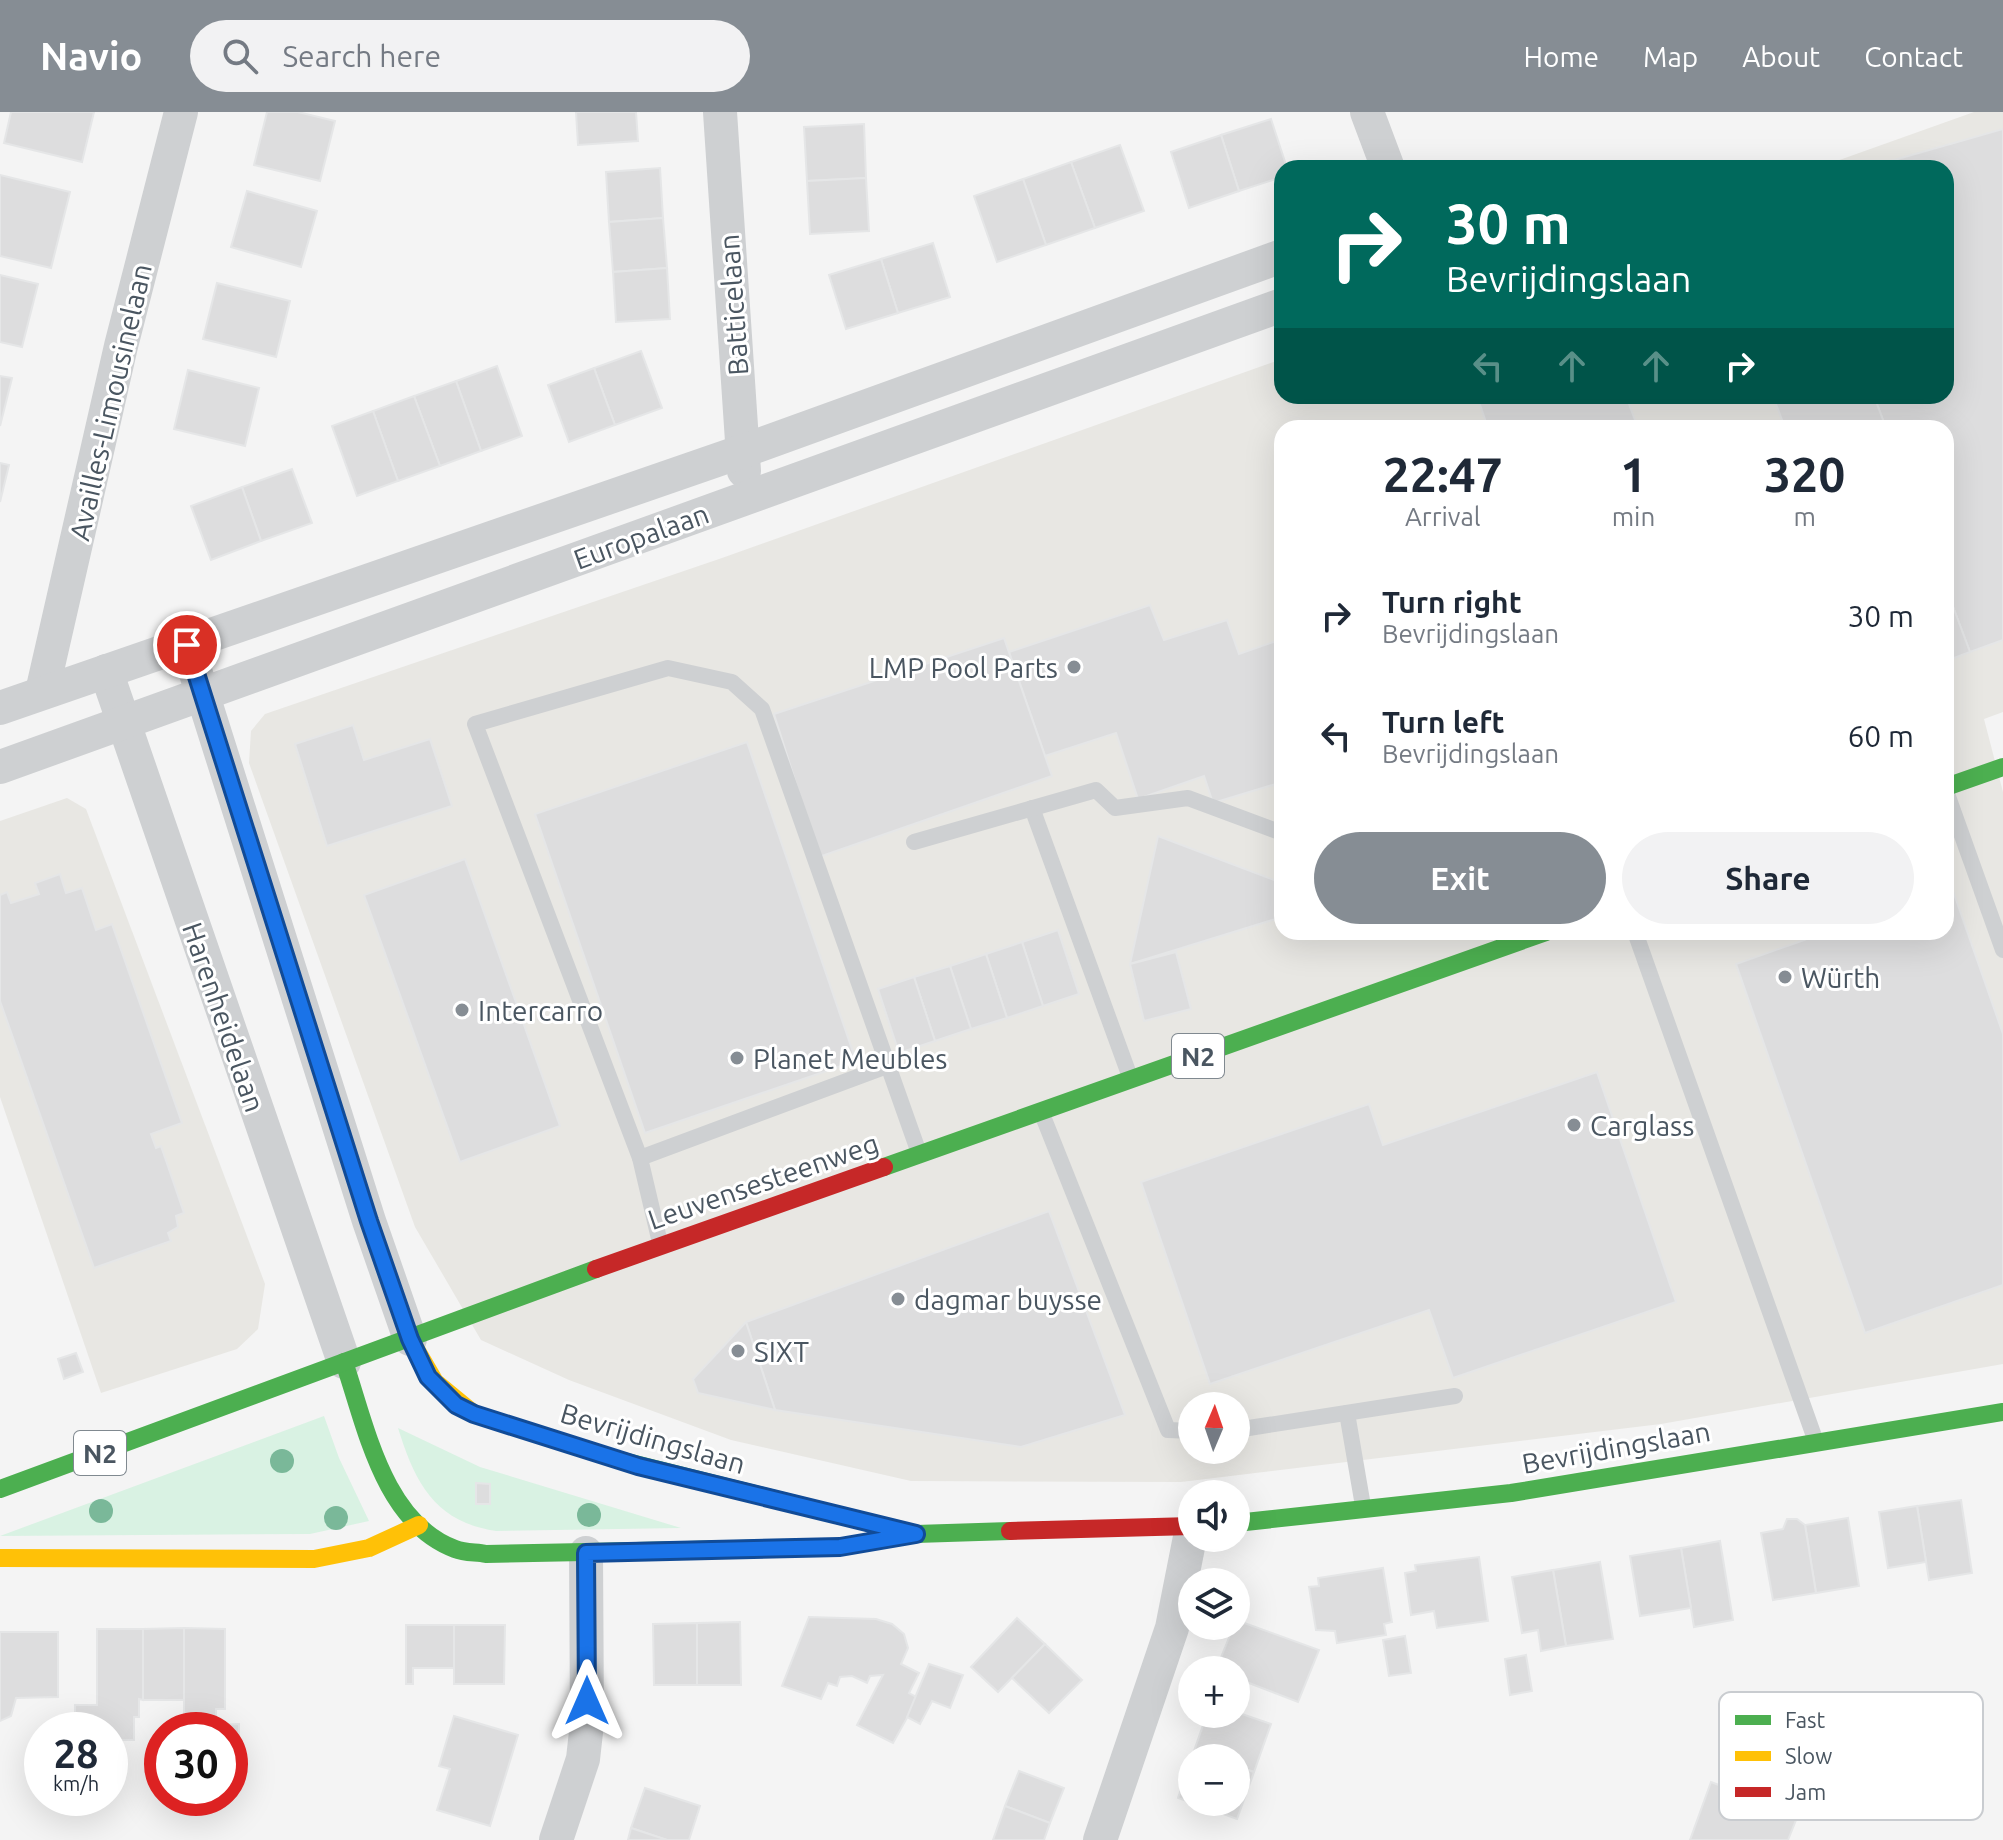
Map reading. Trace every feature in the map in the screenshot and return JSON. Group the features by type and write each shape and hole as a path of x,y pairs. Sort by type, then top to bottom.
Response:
{"street":[{"name":"Availles-Limousinelaan","path":"42,692 121,346 181,112"},
{"name":"Batticelaan","path":"720,112 745,499"},
{"path":"1367,112 1385,160"},
{"name":"Europalaan","path":"0,708 743,451 1274,259"},
{"name":"Europalaan","path":"0,767 1274,308"},
{"path":"187,645 410,1339"},
{"name":"Harenheidelaan","path":"106,671 344,1362"},
{"path":"1954,786 2003,767"},
{"name":"Leuvensesteenweg","path":"0,1489 661,1245 920,1156 1524,940"},
{"name":"Bevrijdingslaan","path":"410,1339 428,1377 456,1405 474,1414 638,1466 916,1534"},
{"name":"Bevrijdingslaan","path":"344,1362 382,1467 405,1510 419,1525 456,1549 486,1554 840,1547 916,1534 1178,1527"},
{"name":"Bevrijdingslaan","path":"1250,1522 1511,1493 2003,1412"},
{"path":"0,1558 314,1559 348,1554 396,1541 419,1525"},
{"path":"1100,1840 1172,1628 1187,1552"},
{"path":"556,1840 583,1759 586,1735 586,1553"}],"lane":[{"path":"661,1245 640,1158 475,724 668,668 732,682 762,709 920,1156"},
{"path":"914,842 1096,790 1115,808 1188,798 1274,830"},
{"path":"1032,808 1131,1080"},
{"path":"1954,812 2003,950"},
{"path":"1638,940 1816,1442"},
{"path":"640,1158 887,1066"},
{"path":"1041,1112 1168,1430 1178,1430"},
{"path":"1250,1428 1455,1396"},
{"path":"1347,1413 1364,1511"}],"shaded area":[{"path":"1974,112 2003,112 2003,712 1984,719 2003,792 2003,1364 1661,1424 1178,1482 911,1481 731,1440 569,1380 481,1340 415,1227 249,763 251,731 265,714 722,558 1274,362 1274,404 1954,404 1954,160 1839,160"},
{"path":"67,798 86,809 265,1284 258,1329 237,1349 101,1393 0,1097 0,821"}],"green space":[{"path":"324,1416 339,1458 369,1521 310,1534 0,1536"},
{"path":"398,1428 480,1467 681,1528 496,1531 475,1526 457,1519 430,1497 412,1466"}],"building":[{"path":"11,112 94,112 82,162 4,143"},
{"path":"267,112 298,112 335,121 320,181 254,165"},
{"path":"576,112 636,112 638,141 578,145"},
{"path":"1271,119 1284,160 1274,160 1274,180 1239,191 1221,135"},
{"path":"864,124 866,178 807,181 804,127"},
{"path":"2003,129 2003,640 1970,652 1954,609 1954,420 1883,420 1877,404 1954,404 1954,160 1894,160"},
{"path":"1221,135 1239,191 1189,208 1171,152"},
{"path":"1120,145 1144,211 1095,228 1071,162"},
{"path":"1071,162 1095,228 1046,245 1023,179"},
{"path":"660,168 663,218 609,222 606,172"},
{"path":"0,175 70,192 51,268 0,256"},
{"path":"866,178 869,231 810,234 807,181"},
{"path":"1023,179 1046,245 997,262 974,196"},
{"path":"247,191 317,211 301,267 231,247"},
{"path":"663,218 667,268 613,272 609,222"},
{"path":"933,243 950,297 898,313 881,259"},
{"path":"881,259 898,313 846,329 829,275"},
{"path":"667,268 670,319 616,322 613,272"},
{"path":"0,275 38,284 22,347 0,342"},
{"path":"217,283 290,301 276,357 203,339"},
{"path":"641,351 662,408 615,425 594,368"},
{"path":"497,366 522,436 481,451 456,381"},
{"path":"594,368 615,425 569,442 548,385"},
{"path":"188,370 259,388 245,446 174,429"},
{"path":"0,376 12,378 0,426"},
{"path":"456,381 481,451 440,466 414,396"},
{"path":"414,396 440,466 398,481 373,411"},
{"path":"1480,404 1629,404 1635,420 1485,420"},
{"path":"1776,404 1877,404 1883,420 1782,420"},
{"path":"373,411 398,481 357,496 332,426"},
{"path":"0,463 9,465 0,502"},
{"path":"292,469 312,523 261,541 242,487"},
{"path":"242,487 261,541 211,560 191,506"},
{"path":"1150,605 1164,640 1227,620 1239,654 1274,642 1274,785 1213,803 1204,776 1138,799 1116,733 1045,756 1009,652"},
{"path":"1954,609 1970,652 1954,658"},
{"path":"1004,638 1052,776 819,857 774,714"},
{"path":"353,725 364,760 430,739 452,806 327,846 295,744"},
{"path":"747,742 856,1061 645,1133 535,814"},
{"path":"1158,836 1274,880 1274,919 1130,964"},
{"name":"Intercarro","path":"465,859 560,1126 460,1162 364,895"},
{"path":"60,874 66,893 82,888 96,930 112,924 182,1123 151,1134 156,1148 161,1146 184,1213 176,1216 178,1227 168,1233 171,1241 94,1268 0,1001 0,895 7,892 11,903 39,894 35,883"},
{"path":"1954,894 2003,1034 2003,1285 1865,1333 1736,964 1804,940 1954,940"},
{"path":"1058,930 1079,994 1043,1006 1022,942"},
{"path":"1022,942 1043,1006 1007,1018 986,954"},
{"path":"1176,952 1191,1009 1144,1021 1130,964"},
{"path":"986,954 1007,1018 971,1029 950,966"},
{"path":"950,966 971,1029 935,1041 914,977"},
{"path":"914,977 935,1041 899,1053 878,989"},
{"path":"1597,1072 1676,1302 1453,1378 1429,1310 1210,1384 1141,1182 1369,1104 1383,1145"},
{"path":"1049,1211 1125,1415 1021,1447 775,1410 746,1322"},
{"name":"SIXT","path":"746,1322 775,1410 698,1393 693,1379"},
{"path":"76,1353 83,1372 64,1379 58,1359"},
{"path":"476,1483 490,1484 490,1504 476,1504"},
{"path":"1961,1500 1972,1573 1929,1580 1917,1506"},
{"path":"1917,1506 1926,1562 1888,1568 1879,1512"},
{"path":"1848,1518 1859,1586 1816,1593 1805,1525"},
{"path":"1787,1519 1797,1519 1805,1525 1816,1593 1773,1600 1761,1533 1783,1529"},
{"path":"1720,1541 1733,1620 1694,1627 1681,1548"},
{"path":"1681,1548 1691,1608 1640,1616 1630,1556"},
{"path":"1479,1557 1488,1621 1437,1628 1434,1611 1411,1615 1405,1573 1416,1571 1415,1565"},
{"path":"1600,1562 1613,1639 1566,1646 1553,1570"},
{"path":"1383,1568 1392,1622 1384,1624 1386,1635 1337,1643 1335,1631 1316,1630 1309,1587 1319,1586 1318,1578"},
{"path":"1553,1570 1566,1646 1541,1651 1538,1630 1522,1633 1512,1577"},
{"path":"809,1617 876,1619 892,1624 904,1634 908,1648 901,1664 919,1673 909,1693 918,1698 893,1743 857,1725 883,1675 870,1676 867,1683 852,1676 840,1677 837,1686 828,1683 821,1699 782,1686"},
{"path":"1017,1618 1045,1644 998,1692 971,1667"},
{"path":"740,1622 741,1685 697,1685 697,1623"},
{"path":"697,1623 697,1685 654,1685 653,1624"},
{"path":"406,1625 454,1625 454,1668 413,1668 413,1684 406,1684"},
{"path":"454,1625 505,1625 504,1684 454,1684"},
{"path":"1250,1625 1319,1650 1298,1702 1250,1683 1250,1656 1222,1656 1228,1640 1250,1640"},
{"path":"184,1628 225,1629 225,1709 184,1712"},
{"path":"184,1628 184,1700 143,1700 143,1629"},
{"path":"97,1629 143,1629 143,1700 139,1699 139,1717 134,1717 134,1740 128,1740 128,1712 75,1712 75,1705 97,1705"},
{"path":"0,1632 58,1632 58,1697 16,1698 11,1716 0,1721"},
{"path":"1405,1636 1411,1673 1389,1676 1383,1640"},
{"path":"1045,1644 1082,1680 1049,1713 1012,1678"},
{"path":"1526,1655 1532,1691 1510,1695 1505,1659"},
{"path":"929,1664 963,1675 950,1708 932,1701 920,1724 907,1717"},
{"path":"454,1716 518,1735 490,1826 437,1810 450,1769 439,1766"},
{"path":"1250,1717 1271,1724 1254,1772 1250,1771 1250,1744 1196,1744 1202,1728 1250,1728"},
{"path":"1019,1771 1064,1788 1050,1823 1005,1806"},
{"path":"1711,1782 1719,1785 1719,1820 1796,1820 1788,1840 1690,1840"},
{"path":"645,1788 700,1806 689,1840 667,1840 631,1828"},
{"path":"1005,1806 1050,1823 1044,1840 993,1840"},
{"path":"631,1828 667,1840 628,1840"}],"traffic: fast":[{"path":"1954,784 2003,767"},
{"path":"884,1167 1523,940"},
{"path":"0,1489 596,1269"},
{"path":"344,1362 370,1442 394,1495 410,1517 430,1536 459,1550 486,1554 840,1547 916,1534 1010,1531"},
{"path":"1250,1521 1511,1493 2003,1412"},
{"path":"623,1461 898,1530"}],"traffic: slow":[{"path":"410,1339 435,1382 474,1414 623,1461"},
{"path":"0,1558 314,1559 369,1548 419,1525"}],"traffic: jam":[{"path":"596,1269 884,1167"},
{"path":"1010,1531 1178,1526"}],"place":[{"name":"LMP Pool Parts","path":"1074,667"},
{"name":"Würth","path":"1785,977"},
{"name":"Intercarro","path":"462,1010"},
{"name":"Planet Meubles","path":"737,1058"},
{"name":"Carglass","path":"1574,1125"},
{"name":"dagmar buysse","path":"898,1299"},
{"name":"SIXT","path":"738,1351"}],"route":[{"path":"187,645 369,1221 410,1339 428,1377 456,1405 474,1414 638,1466 742,1494 916,1534 840,1547 586,1553 587,1701"}]}
